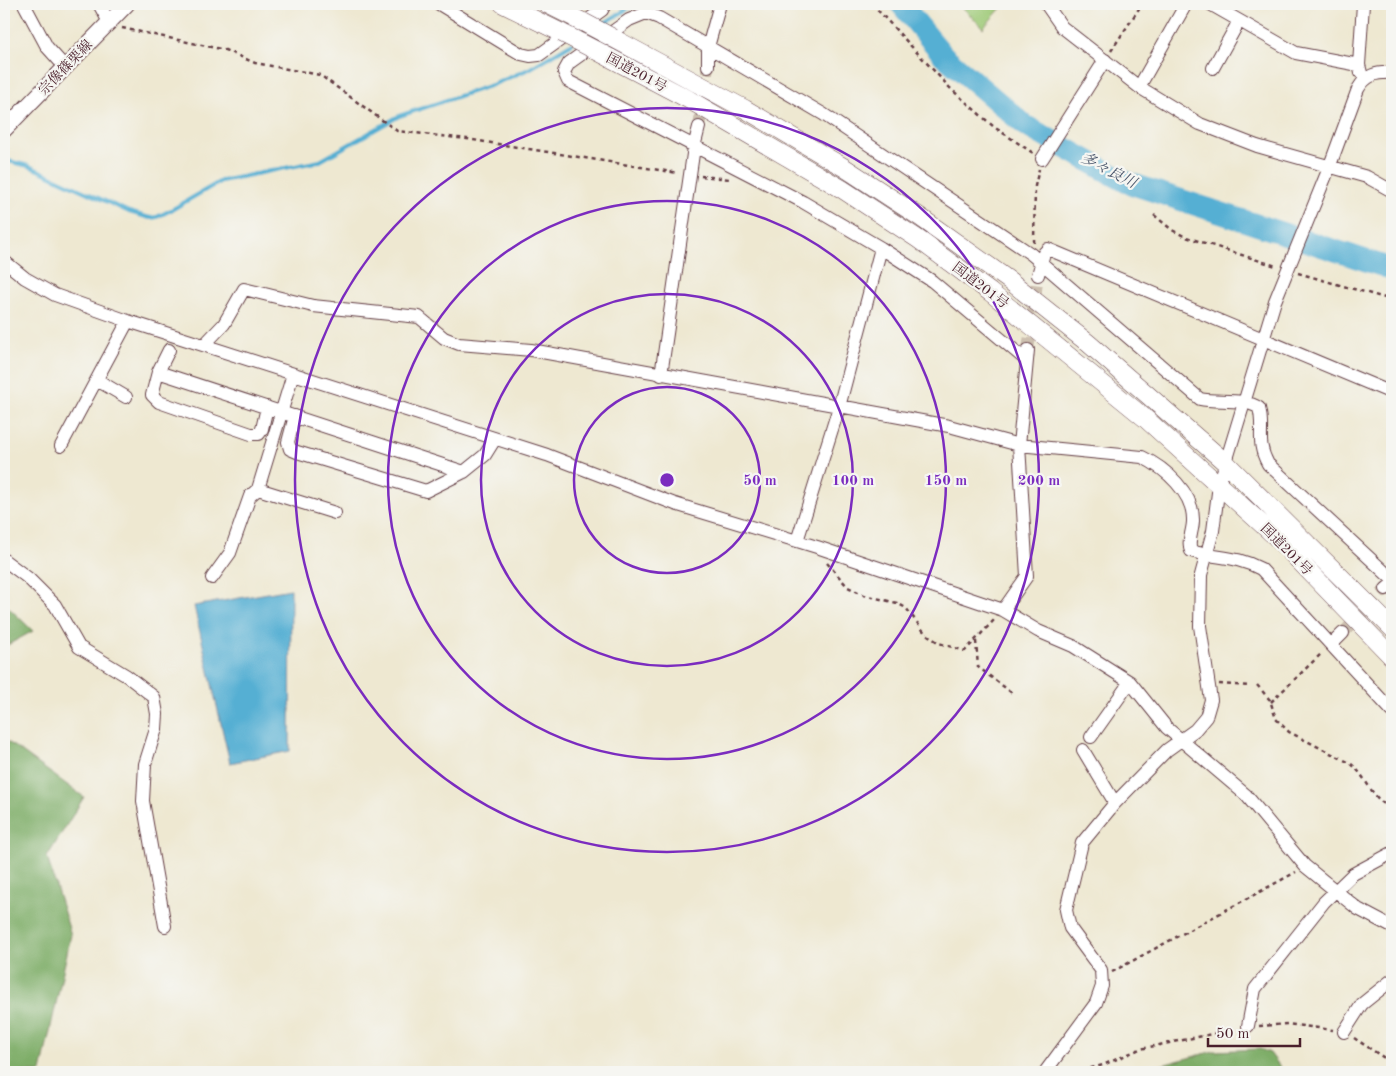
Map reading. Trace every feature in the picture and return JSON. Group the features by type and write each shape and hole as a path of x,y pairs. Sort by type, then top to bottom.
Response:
{"highway":[{"name":"国道201号","path":"503,4 595,50 775,148 918,239 990,292 1077,361 1219,485 1275,536 1392,657"},
{"name":"国道201号","path":"547,4 745,109 845,168 920,217 1010,281 1088,343 1226,463 1392,628"}],"main road":[{"name":"宗像篠栗線","path":"4,130 127,4"}],"street":[{"path":"19,4 24,4 47,47 65,67"},
{"path":"99,4 109,22"},
{"path":"439,4 521,54 530,56 539,55 602,10 605,4"},
{"path":"708,66 708,47 720,4"},
{"path":"1046,4 1062,27 1104,60 1139,87 1200,124 1257,146 1329,168 1367,177 1392,191"},
{"path":"1139,87 1186,4"},
{"path":"1210,4 1296,53 1359,65"},
{"path":"1363,4 1359,65 1363,80"},
{"path":"1003,610 1027,576 1019,445 1027,355 932,281 881,248 794,197 568,81 564,72 568,63 629,20 646,13 660,18 823,114 1036,258 1200,399 1211,402 1244,403 1259,408 1261,416 1259,441 1261,452 1268,464 1390,584"},
{"path":"1213,68 1239,21"},
{"path":"1042,159 1104,60"},
{"path":"1045,1072 1096,1003 1102,986 1101,970 1070,928 1066,910 1082,843 1115,803 1167,750 1195,730 1206,717 1211,700 1210,683 1200,626 1201,575 1213,531 1219,485 1288,266 1329,168 1358,89 1363,80 1380,72 1392,73"},
{"path":"661,374 692,174 694,147 699,127"},
{"path":"797,541 839,406 881,248"},
{"path":"1036,258 1048,249 1392,393"},
{"path":"1036,258 1038,275"},
{"path":"4,261 25,278 55,295 128,321 547,455 675,504 817,547 1003,610 1038,631 1073,646 1130,682 1167,728 1246,795 1305,866 1358,909 1392,927"},
{"path":"204,345 224,324 244,289 313,306 419,317 444,338 459,344 530,350 948,426 1019,445 1142,457 1153,462 1184,491 1190,504 1193,520 1189,545 1191,551 1206,556 1228,556 1247,561 1261,568 1392,711"},
{"path":"61,446 128,321"},
{"path":"169,350 158,372 152,395 154,399 251,434 259,434 267,408"},
{"path":"158,372 464,472"},
{"path":"212,578 230,553 250,496 258,490 293,374"},
{"path":"96,380 126,397"},
{"path":"294,416 288,442 290,449 426,491 464,472 485,455 495,439"},
{"path":"258,490 335,513"},
{"path":"4,560 28,578 55,605 78,647 127,676 154,697 157,714 156,729 144,764 143,800 165,926"},
{"path":"1331,644 1343,633"},
{"path":"1091,737 1130,682"},
{"path":"1083,750 1115,803"},
{"path":"1248,1026 1254,989 1336,890 1354,874 1392,853"},
{"path":"1344,1032 1362,1004 1392,980"}],"path":[{"path":"1104,60 1142,4"},
{"path":"873,6 950,88 994,127 1042,159 1034,186 1034,242 1036,258"},
{"path":"109,22 123,28 225,50 255,63 320,75 397,131 467,139 692,174"},
{"path":"1154,215 1172,230 1186,237 1288,266 1392,300"},
{"path":"817,547 835,574 848,587 864,595 897,603 906,608 925,633 939,643 965,651 1003,610"},
{"path":"976,639 978,667 1012,693"},
{"path":"1271,702 1331,644"},
{"path":"1210,683 1250,686"},
{"path":"1257,685 1271,702 1276,719 1289,732 1350,763 1358,769 1380,802 1392,808"},
{"path":"1102,977 1305,866"},
{"path":"1074,1072 1102,1065 1140,1049 1248,1026 1288,1024 1344,1032 1392,1063"}],"green space":[{"path":"959,4 998,4 1002,7 983,28"},
{"path":"4,603 33,631 4,647"},
{"path":"4,739 84,797 47,857 71,935 41,1072 4,1072"},
{"path":"1260,1049 1270,1053 1284,1072 1136,1072 1214,1051"}],"water":[{"path":"291,589 290,751 230,763 194,606"}],"waterway":[{"path":"600,26 635,4"},
{"name":"多々良川","path":"901,4 944,56 1026,126 1126,182 1392,269"},
{"path":"4,160 29,166 129,212 150,218 157,217 221,181 320,161 399,116 492,85 529,69 571,44"}],"tunnel":[{"path":"699,127 708,66"},
{"path":"1028,350 1038,275"},
{"path":"1343,633 1386,589"}]}
